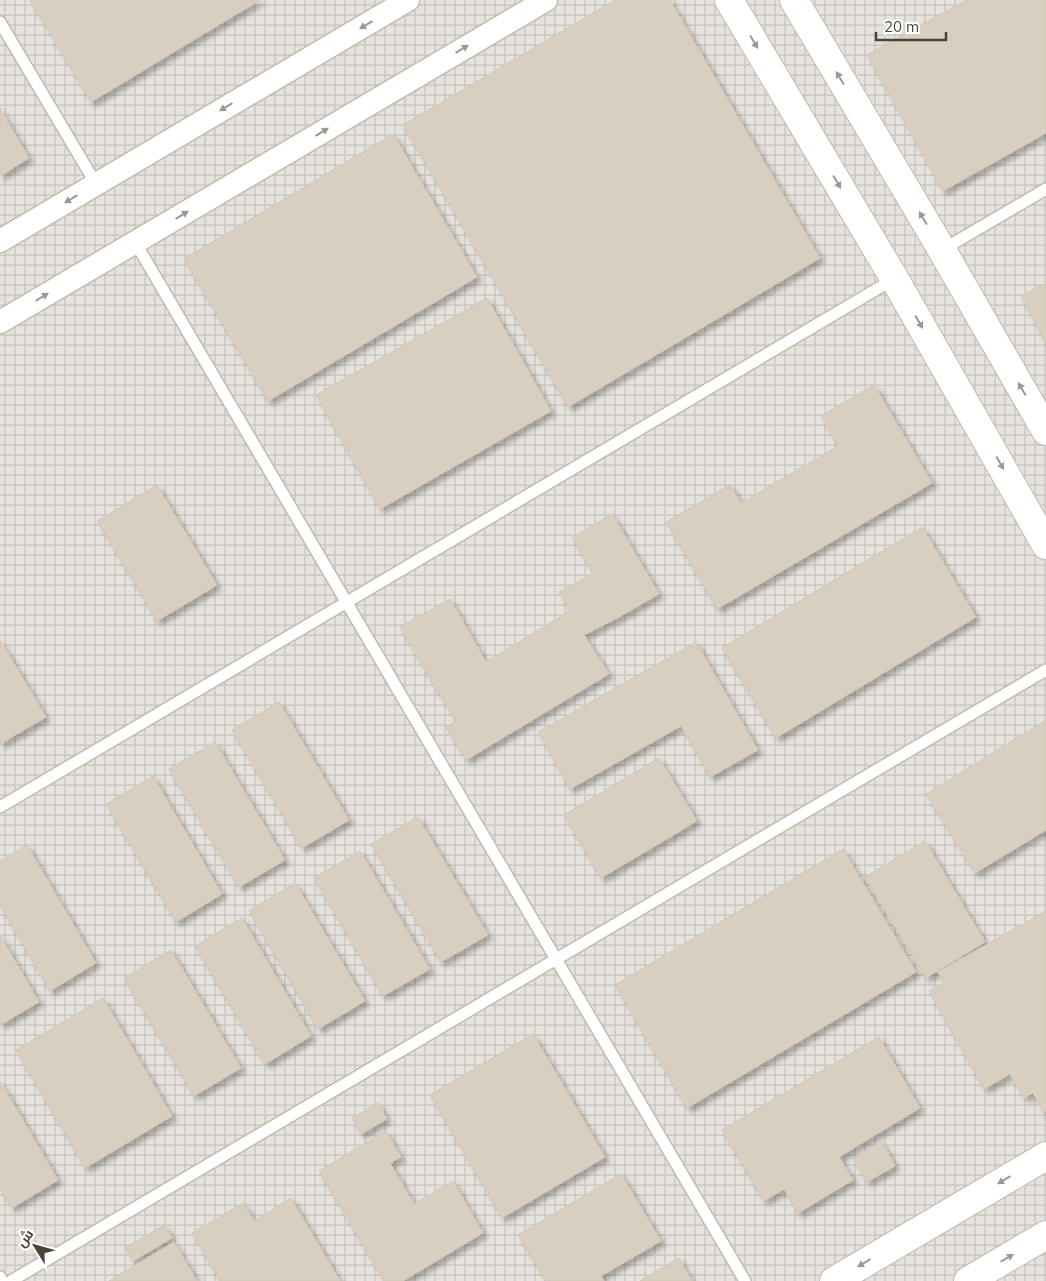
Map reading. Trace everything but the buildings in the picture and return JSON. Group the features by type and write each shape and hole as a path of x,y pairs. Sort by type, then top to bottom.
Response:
{"street":[{"path":"0,240 408,0"},
{"path":"0,322 546,0"},
{"path":"729,0 894,278 1046,545"},
{"path":"794,0 942,250 1046,431"},
{"path":"834,1281 1046,1156"},
{"path":"968,1281 1046,1235"}],"lane":[{"path":"0,22 96,184"},
{"path":"942,250 1046,189"},
{"path":"135,242 745,1281"},
{"path":"0,807 894,278"},
{"path":"11,1281 1046,670"},
{"path":"0,1277 2,1281"}],"shaded area":[{"path":"0,0 1046,0 1046,1281 0,1281"}]}
